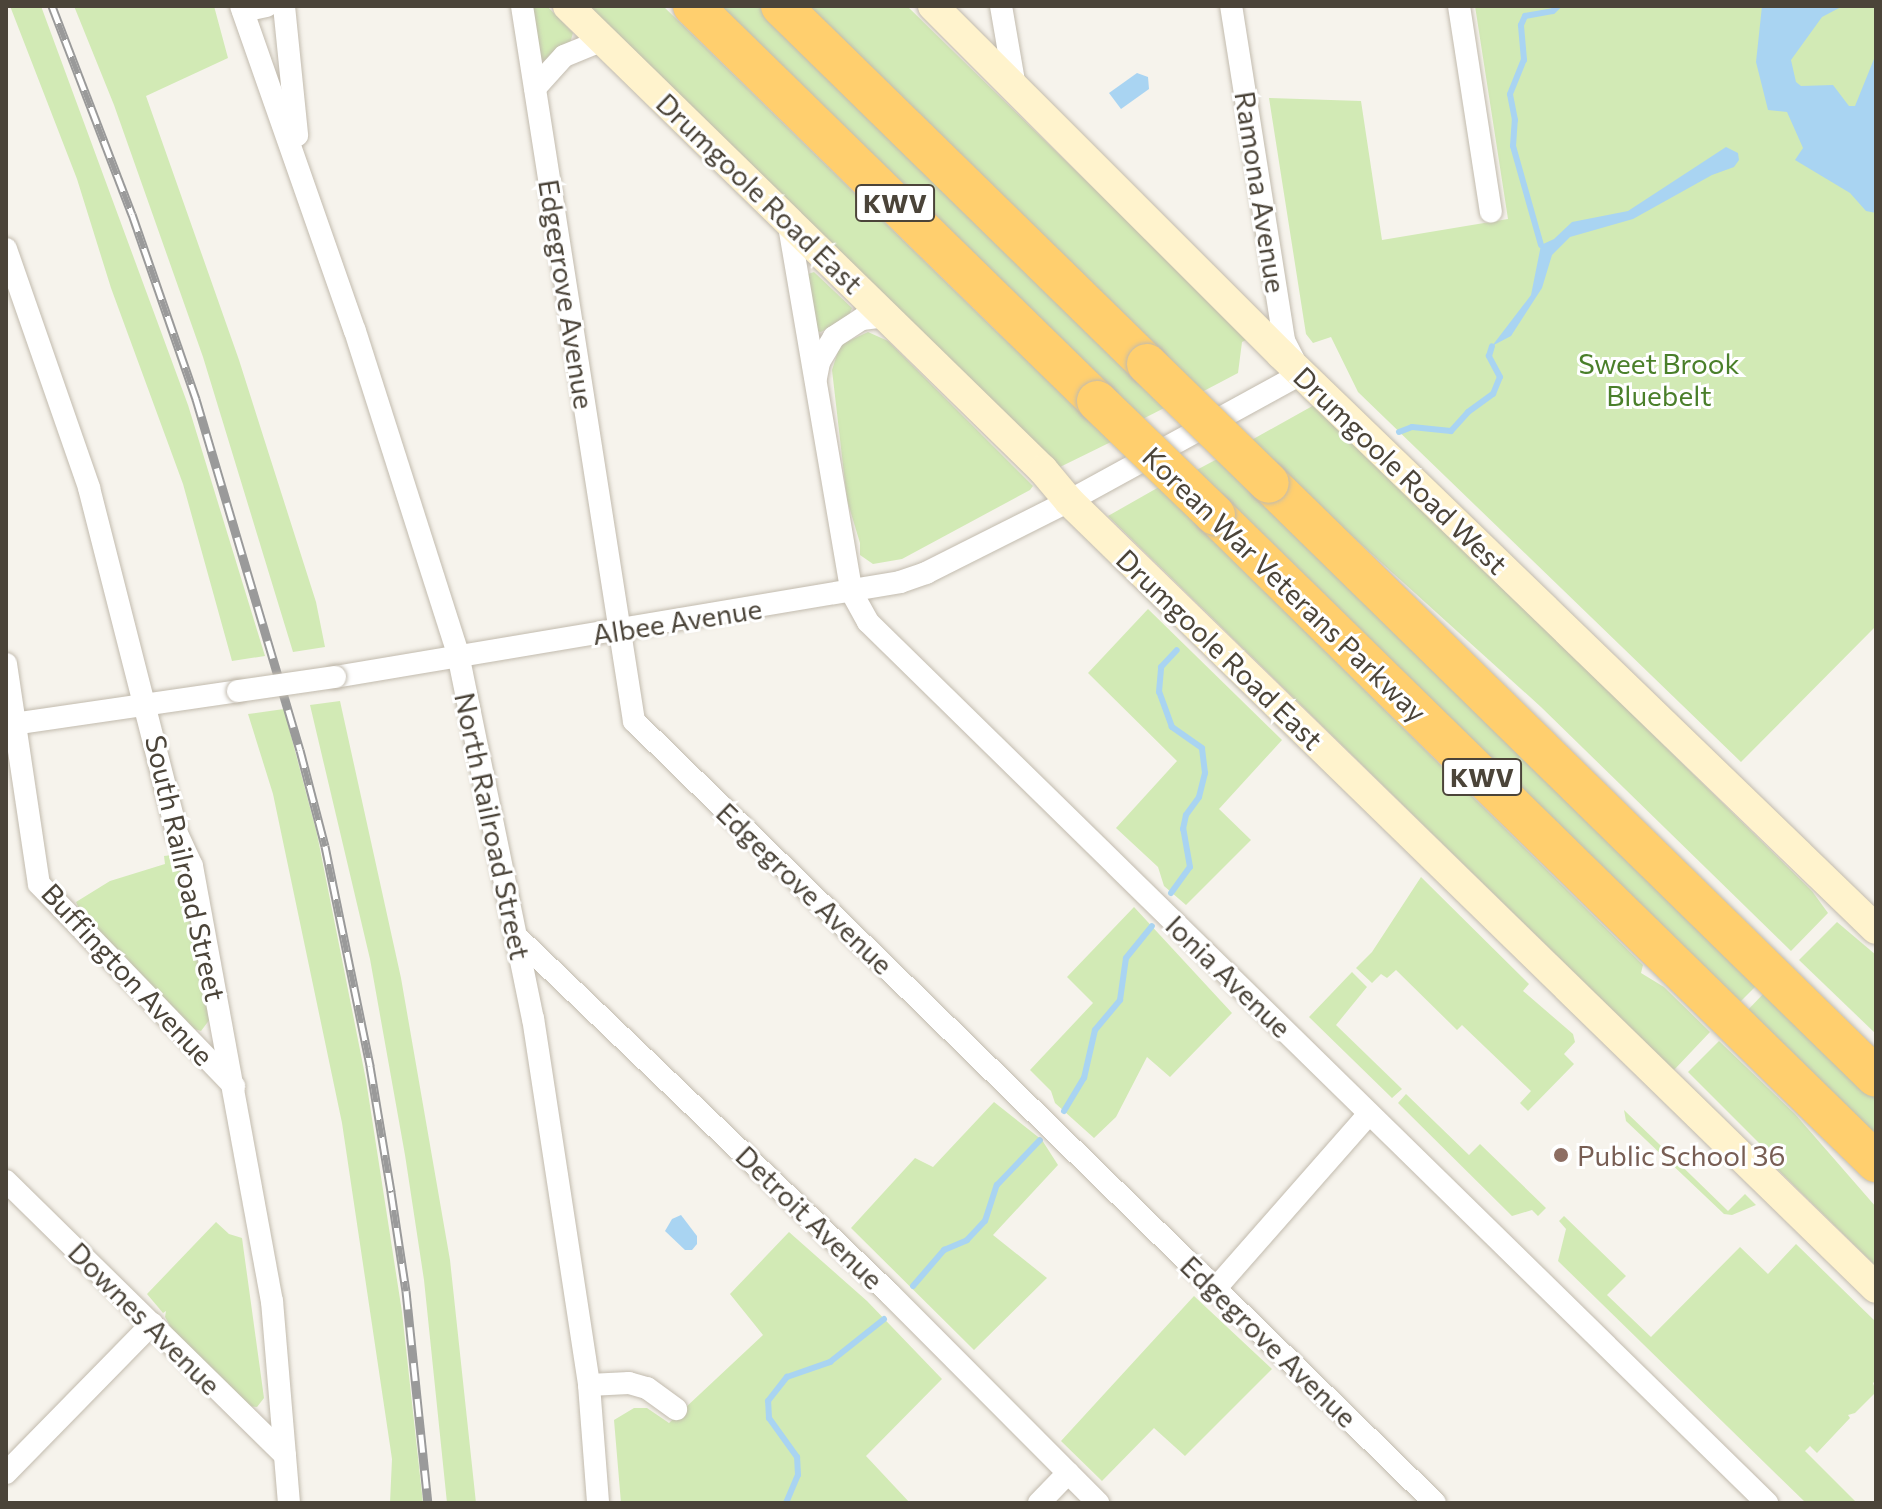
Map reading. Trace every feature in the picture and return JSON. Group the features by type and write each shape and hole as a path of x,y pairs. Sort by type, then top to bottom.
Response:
{"highway":[{"name":"Korean War Veterans Parkway","path":"693,6 1876,1162"},
{"name":"KWV","path":"781,6 1876,1077"},
{"path":"1750,1038 1876,1193"}],"main road":[{"name":"Drumgoole Road East","path":"568,6 1043,470 1069,501 1876,1288"},
{"name":"Drumgoole Road West","path":"933,6 1301,374 1876,929"}],"street":[{"path":"242,8 266,6"},
{"name":"North Railroad Street","path":"284,6 300,168"},
{"name":"Edgegrove Avenue","path":"522,6 634,721 1435,1503"},
{"path":"1001,6 1015,87"},
{"name":"Ramona Avenue","path":"1231,6 1284,340 1301,374"},
{"path":"1459,6 1491,212"},
{"name":"North Railroad Street","path":"242,8 300,168 458,654 533,1018 589,1385 598,1503"},
{"path":"535,88 564,56 603,40"},
{"name":"Ionia Avenue","path":"788,220 852,593 868,622 1767,1503"},
{"name":"South Railroad Street","path":"6,249 89,488 178,836 192,866 272,1301 289,1503"},
{"name":"Ionia Avenue","path":"816,383 819,362 834,337 862,319 886,316"},
{"name":"Albee Avenue","path":"11,724 335,677 458,654 852,593 926,573 1069,501 1301,374"},
{"name":"Buffington Avenue","path":"6,664 11,724 39,884 235,1087"},
{"name":"Detroit Avenue","path":"516,936 890,1294 1098,1503"},
{"path":"1216,1288 1368,1115"},
{"name":"Downes Avenue","path":"6,1181 285,1455"},
{"path":"6,1473 152,1324"},
{"path":"589,1385 629,1383 647,1388 676,1409"},
{"path":"1039,1503 1068,1473"}],"green space":[{"path":"10,6 41,6 188,405 265,656 232,661 183,484 111,288 77,179"},
{"path":"74,6 214,6 228,58 146,96 239,360 316,602 325,647 293,652 203,357 114,105"},
{"path":"527,6 547,6 573,33 570,43 546,61 536,59"},
{"path":"589,6 663,6 997,332 1115,440 1060,467"},
{"path":"709,6 759,6 1168,406 1135,423"},
{"path":"808,6 907,6 1248,339 1242,342 1238,373 1200,393"},
{"name":"Sweet Brook Bluebelt","path":"1475,6 1876,6 1876,626 1741,762 1358,392 1331,337 1313,343 1306,334 1269,98 1361,101 1382,240 1508,219"},
{"path":"814,272 852,308 849,315 821,332 816,331 808,274"},
{"path":"868,332 888,341 1033,486 902,559 873,564 860,555 860,543 847,500 832,370 840,345"},
{"path":"1316,404 1812,891 1828,913 1791,951 1541,707 1248,442"},
{"path":"1221,457 1759,983 1734,1008 1189,474"},
{"path":"1159,487 1643,965 1641,973 1664,987 1710,1032 1674,1070 1108,516"},
{"path":"1148,609 1282,740 1219,809 1251,840 1186,905 1164,886 1158,867 1116,828 1177,761 1088,673"},
{"path":"340,701 401,978 450,1260 476,1503 447,1503 424,1280 405,1155 370,959 310,705"},
{"path":"284,709 317,834 366,1080 402,1312 423,1503 390,1503 392,1459 342,1123 273,794 248,714"},
{"path":"172,855 179,861 205,980 210,1019 201,1031 191,1028 83,917 76,902 110,881 165,864 164,856"},
{"path":"1421,877 1529,984 1523,991 1573,1034 1575,1042 1564,1054 1574,1064 1528,1111 1520,1103 1531,1091 1462,1025 1457,1030 1396,970 1387,978 1381,974 1372,983 1356,968 1372,952"},
{"path":"1134,907 1232,1013 1170,1077 1147,1057 1116,1117 1094,1138 1055,1103 1051,1091 1030,1070 1093,1003 1067,977"},
{"path":"1837,922 1876,955 1876,1034 1799,960"},
{"path":"1352,972 1367,987 1336,1025 1402,1089 1392,1098 1309,1017"},
{"path":"1767,990 1876,1098 1876,1145 1743,1015"},
{"path":"1719,1041 1795,1114 1876,1207 1876,1266 1764,1156 1762,1146 1688,1072"},
{"path":"1406,1094 1469,1155 1480,1144 1546,1208 1538,1216 1532,1210 1512,1216 1398,1103"},
{"path":"994,1102 1042,1140 1058,1165 993,1235 1047,1278 974,1350 851,1228 915,1158 933,1167"},
{"path":"1624,1110 1728,1211 1745,1194 1756,1205 1732,1215 1724,1214 1626,1121"},
{"path":"1564,1216 1626,1276 1607,1295 1651,1337 1740,1247 1768,1274 1796,1244 1876,1322 1876,1380 1873,1383 1876,1392 1855,1413 1848,1415 1850,1418 1817,1453 1810,1446 1805,1451 1857,1503 1806,1503 1558,1261 1566,1229 1559,1221"},
{"path":"216,1222 229,1234 242,1238 264,1398 257,1407 249,1406 173,1331 165,1317 166,1311 163,1313 147,1294"},
{"path":"789,1232 867,1301 942,1379 866,1456 910,1503 621,1503 614,1420 634,1408 647,1408 669,1423 763,1335 730,1294"},
{"path":"1194,1296 1272,1369 1185,1456 1154,1428 1102,1481 1061,1441"}],"water":[{"path":"1762,6 1843,6 1822,17 1791,60 1796,82 1801,86 1833,85 1849,106 1855,106 1876,54 1876,213 1866,211 1850,193 1795,160 1803,148 1787,112 1768,110 1756,62"},
{"path":"1137,73 1148,77 1149,89 1121,109 1109,93"},
{"path":"1726,147 1738,153 1739,160 1734,167 1712,175 1633,219 1570,237 1552,255 1542,288 1511,336 1492,346 1531,295 1541,245 1554,239 1572,222 1628,211"},
{"path":"681,1215 697,1236 697,1244 692,1250 685,1250 665,1231 672,1219"}],"waterway":[{"path":"1541,245 1513,146 1515,120 1510,94 1524,60 1521,25 1525,16 1553,11 1558,6"},
{"path":"1399,432 1412,427 1451,431 1468,412 1493,394 1500,377 1489,356 1492,346"},
{"path":"1171,893 1190,867 1183,829 1186,815 1199,797 1205,773 1202,748 1172,727 1159,692 1161,667 1177,650"},
{"path":"1064,1111 1084,1078 1095,1030 1120,1000 1126,958 1152,926"},
{"path":"913,1286 944,1250 967,1240 985,1221 997,1185 1040,1140"},
{"path":"786,1503 798,1475 797,1457 769,1418 768,1401 787,1377 830,1362 884,1319"}],"railway":[{"path":"52,6 132,214 196,399 300,750 325,846 370,1066 391,1192 406,1291 428,1503"}],"place":[{"name":"Public School 36","path":"1561,1155"}]}
